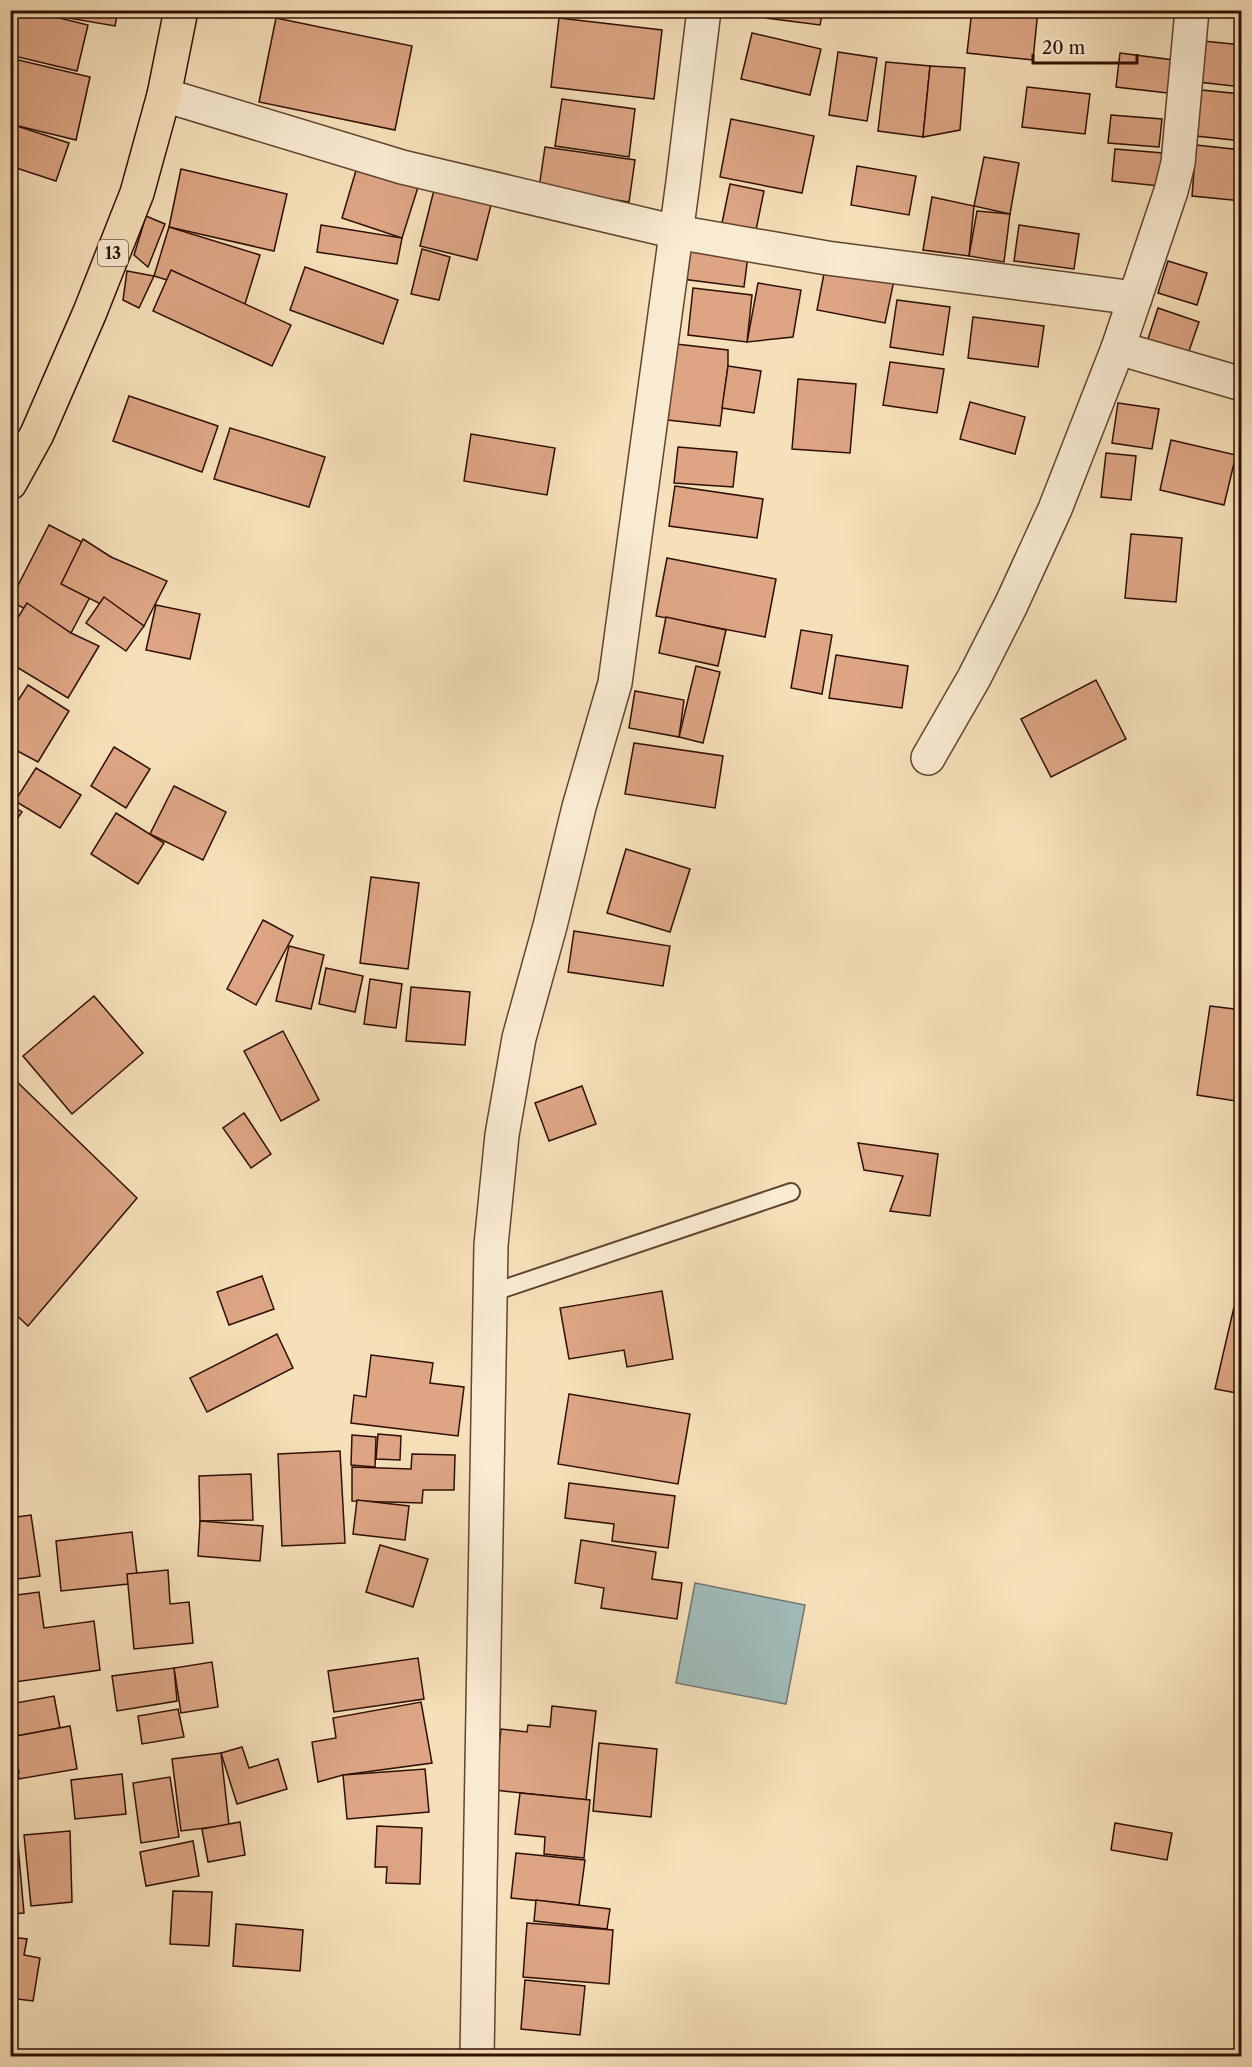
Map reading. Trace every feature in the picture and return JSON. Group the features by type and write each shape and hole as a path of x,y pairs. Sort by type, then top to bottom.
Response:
{"highway":[{"name":"13","path":"10,483 37,434 90,312 137,193 164,95 181,10"}],"street":[{"path":"477,2056 490,1293 502,1135 519,1038 550,926 579,807 615,682 704,10"},
{"path":"928,758 974,678 1021,584 1055,509 1118,348 1171,191 1178,163 1192,10"},
{"path":"164,95 402,167 676,232 827,258 1135,298"},
{"path":"1118,348 1242,384"}],"lane":[{"path":"490,1293 791,1192"}],"water":[{"path":"695,1583 805,1605 786,1704 676,1683"}],"building":[{"path":"10,10 27,10 88,25 77,71 10,55"},
{"path":"70,10 118,10 115,26 68,18"},
{"path":"259,10 298,10 298,14"},
{"path":"767,10 823,10 820,25 766,18"},
{"path":"972,10 1038,10 1033,60 967,53"},
{"path":"276,18 412,46 395,130 259,102"},
{"path":"559,18 662,30 654,99 551,87"},
{"path":"752,33 821,49 810,95 741,79"},
{"path":"1203,41 1242,45 1242,87 1198,82"},
{"path":"838,52 877,58 867,121 829,115"},
{"path":"1120,53 1181,61 1176,94 1116,87"},
{"path":"10,58 90,77 76,140 10,124"},
{"path":"886,62 930,66 923,137 878,131"},
{"path":"930,66 965,68 960,130 923,137"},
{"path":"1027,87 1090,94 1085,134 1022,127"},
{"path":"1201,90 1242,94 1242,141 1196,136"},
{"path":"562,99 635,109 629,157 555,146"},
{"path":"1111,115 1162,119 1159,147 1108,143"},
{"path":"731,119 814,136 802,193 720,177"},
{"path":"17,126 69,143 56,181 10,166 10,144"},
{"path":"1196,145 1242,150 1242,201 1192,196"},
{"path":"545,147 635,160 629,202 539,188"},
{"path":"1115,149 1163,153 1160,186 1112,181"},
{"path":"984,157 1019,163 1010,214 974,206"},
{"path":"857,166 916,176 909,215 851,205"},
{"path":"357,167 419,184 402,238 342,218"},
{"path":"181,169 287,194 274,251 169,227"},
{"path":"730,184 764,191 756,230 722,223"},
{"path":"435,186 492,201 477,260 420,246"},
{"path":"932,197 974,206 969,256 923,250"},
{"path":"977,211 1010,214 1004,262 969,256"},
{"path":"146,216 165,224 148,267 134,255"},
{"path":"321,225 402,238 397,264 317,252"},
{"path":"1019,225 1079,234 1074,269 1014,261"},
{"path":"169,227 260,255 245,304 154,276"},
{"path":"688,233 750,240 744,287 682,279"},
{"path":"422,249 450,257 439,300 411,294"},
{"path":"827,258 896,271 885,323 817,310"},
{"path":"1168,261 1207,273 1197,305 1158,293"},
{"path":"305,267 398,300 383,344 290,310"},
{"path":"171,270 291,325 272,366 153,311"},
{"path":"127,271 154,276 139,308 123,300"},
{"path":"758,283 801,290 793,337 747,342"},
{"path":"693,288 752,295 747,342 688,335"},
{"path":"897,300 950,307 943,355 890,347"},
{"path":"1158,308 1199,322 1178,383 1138,370"},
{"path":"973,317 1044,326 1038,367 968,358"},
{"path":"676,344 728,350 720,426 668,420"},
{"path":"890,362 944,369 937,413 883,405"},
{"path":"728,366 761,371 754,413 722,408"},
{"path":"798,379 856,384 850,453 792,449"},
{"path":"129,396 218,426 202,472 113,441"},
{"path":"970,402 1025,417 1015,454 960,439"},
{"path":"1118,403 1159,409 1152,449 1112,443"},
{"path":"230,428 325,457 309,507 214,479"},
{"path":"471,434 555,448 547,495 464,481"},
{"path":"1171,440 1236,455 1224,505 1160,490"},
{"path":"678,447 737,452 733,487 674,483"},
{"path":"1106,453 1136,456 1131,500 1101,497"},
{"path":"675,486 763,499 757,538 669,526"},
{"path":"49,525 111,557 71,633 10,601"},
{"path":"1131,534 1182,538 1176,602 1125,598"},
{"path":"83,539 111,557 167,581 144,626 61,584"},
{"path":"667,558 776,579 765,637 656,616"},
{"path":"104,597 144,626 126,651 86,623"},
{"path":"27,603 71,633 99,646 68,698 10,663 10,630"},
{"path":"156,605 200,614 190,659 146,650"},
{"path":"666,617 726,630 718,666 659,653"},
{"path":"801,630 832,635 822,694 791,688"},
{"path":"836,655 908,666 902,708 829,698"},
{"path":"696,666 720,672 703,743 679,737"},
{"path":"1096,680 1126,739 1051,777 1021,719"},
{"path":"28,685 69,711 38,762 10,747 10,713"},
{"path":"635,691 684,700 679,737 629,728"},
{"path":"634,743 723,756 715,808 625,794"},
{"path":"114,747 150,769 126,808 91,786"},
{"path":"36,768 81,795 60,828 15,801"},
{"path":"174,786 226,812 203,860 150,834"},
{"path":"10,804 22,812 10,829"},
{"path":"116,813 164,843 138,884 91,854"},
{"path":"626,849 690,869 670,932 607,913"},
{"path":"371,877 419,883 408,969 360,963"},
{"path":"10,899 16,905 10,911"},
{"path":"263,920 293,936 256,1005 227,989"},
{"path":"574,931 670,946 663,986 568,972"},
{"path":"289,946 324,955 311,1009 276,1001"},
{"path":"326,968 363,976 355,1012 319,1004"},
{"path":"370,979 402,984 396,1028 364,1024"},
{"path":"411,987 470,992 465,1045 406,1041"},
{"path":"94,996 143,1053 72,1114 23,1056"},
{"path":"1210,1006 1242,1010 1242,1059 1236,1101 1197,1095"},
{"path":"283,1031 319,1100 281,1121 244,1051"},
{"path":"10,1075 137,1198 28,1326 10,1309"},
{"path":"582,1086 596,1124 549,1141 535,1103"},
{"path":"244,1113 271,1154 251,1168 223,1128"},
{"path":"858,1143 938,1154 930,1216 890,1211 903,1176 864,1170"},
{"path":"262,1276 274,1309 229,1325 217,1292"},
{"path":"662,1291 673,1359 627,1367 624,1350 569,1359 560,1308"},
{"path":"1234,1307 1242,1308 1242,1394 1215,1389"},
{"path":"277,1334 293,1368 207,1412 190,1378"},
{"path":"371,1355 433,1363 430,1383 464,1387 458,1436 351,1423 354,1395 366,1397"},
{"path":"569,1394 690,1414 678,1484 558,1464"},
{"path":"378,1434 401,1436 400,1460 376,1459"},
{"path":"352,1435 376,1437 375,1467 351,1465"},
{"path":"340,1451 345,1543 282,1546 278,1454"},
{"path":"412,1454 455,1455 454,1490 423,1490 422,1503 352,1501 352,1467 411,1469"},
{"path":"251,1474 253,1520 200,1521 199,1476"},
{"path":"569,1483 675,1496 668,1548 612,1541 614,1524 565,1518"},
{"path":"357,1500 409,1506 405,1540 353,1534"},
{"path":"31,1515 40,1576 10,1580 10,1518"},
{"path":"200,1521 263,1526 260,1561 198,1556"},
{"path":"132,1532 138,1583 61,1591 56,1541"},
{"path":"581,1540 656,1552 652,1579 682,1583 677,1619 601,1608 604,1588 575,1583"},
{"path":"380,1545 428,1559 413,1607 366,1592"},
{"path":"168,1570 170,1604 189,1602 193,1643 134,1649 127,1574"},
{"path":"39,1592 44,1628 94,1621 100,1670 15,1682 10,1650 10,1596"},
{"path":"418,1658 424,1699 334,1712 328,1671"},
{"path":"212,1662 218,1707 181,1713 174,1668"},
{"path":"174,1668 177,1701 117,1711 112,1676"},
{"path":"54,1696 60,1728 11,1737 10,1704"},
{"path":"421,1702 432,1763 343,1775 318,1782 312,1742 336,1738 333,1718"},
{"path":"552,1706 596,1711 586,1800 495,1790 501,1729 527,1732 528,1725 550,1727"},
{"path":"178,1709 184,1737 142,1744 138,1716"},
{"path":"70,1726 77,1769 19,1779 11,1737"},
{"path":"10,1727 19,1773 10,1775"},
{"path":"599,1743 657,1749 651,1817 593,1811"},
{"path":"242,1747 249,1768 278,1759 287,1789 237,1804 221,1753"},
{"path":"221,1753 229,1825 181,1831 172,1759"},
{"path":"425,1769 429,1812 347,1819 343,1775"},
{"path":"122,1774 126,1814 75,1819 71,1780"},
{"path":"170,1777 179,1837 141,1843 133,1783"},
{"path":"520,1793 590,1800 584,1858 544,1854 545,1837 515,1834"},
{"path":"240,1822 245,1855 208,1862 202,1829"},
{"path":"1115,1823 1172,1833 1167,1860 1111,1850"},
{"path":"377,1826 422,1828 420,1884 386,1883 387,1867 375,1867"},
{"path":"70,1831 72,1902 31,1906 24,1835"},
{"path":"17,1835 24,1913 10,1914 10,1836"},
{"path":"193,1841 199,1876 146,1886 140,1852"},
{"path":"516,1853 585,1860 579,1905 511,1898"},
{"path":"173,1891 212,1892 209,1946 170,1944"},
{"path":"536,1900 610,1909 607,1929 534,1921"},
{"path":"527,1923 613,1930 609,1984 523,1977"},
{"path":"236,1924 303,1930 300,1971 233,1966"},
{"path":"10,1937 27,1939 24,1955 40,1958 33,2001 10,1998"},
{"path":"525,1980 585,1986 580,2035 521,2029"}]}
